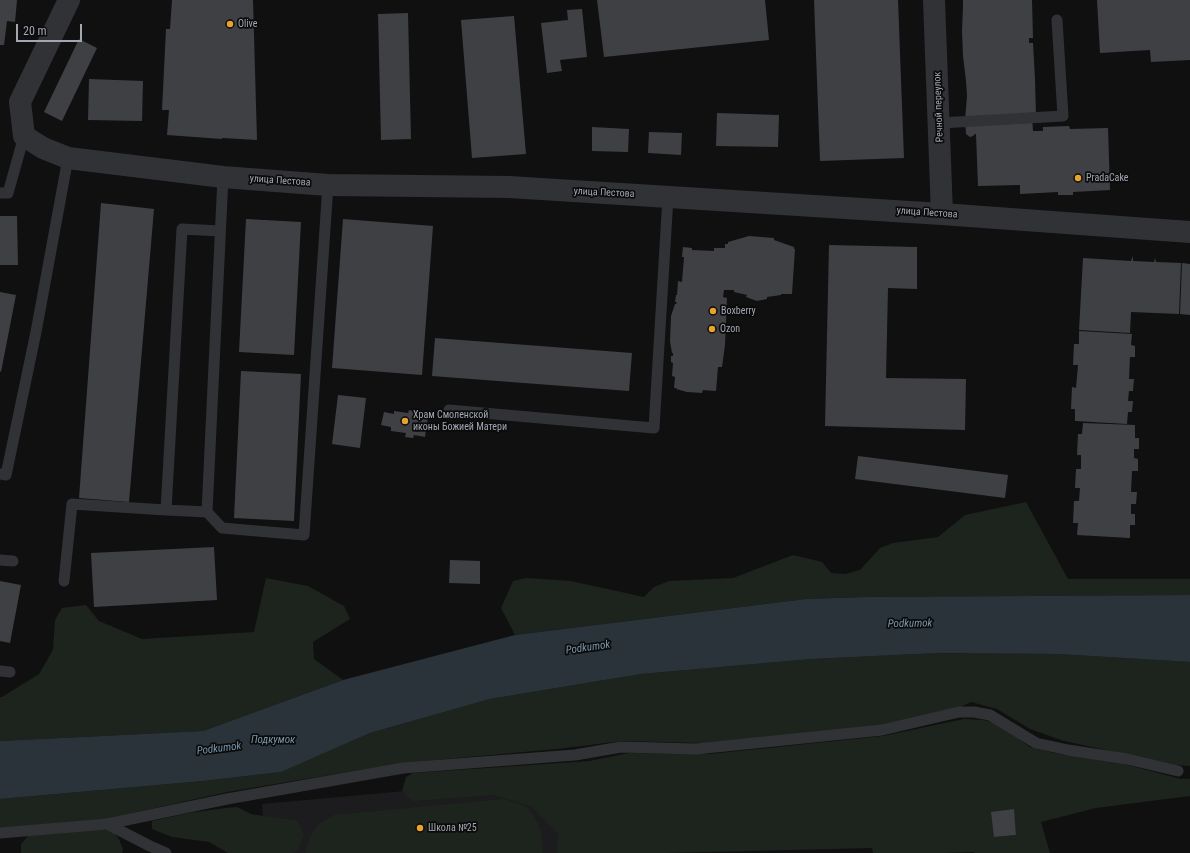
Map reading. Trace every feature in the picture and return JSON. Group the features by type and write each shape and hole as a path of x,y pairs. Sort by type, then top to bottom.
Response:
{"street":[{"path":"24,136 20,102 69,0"},
{"name":"Речной переулок","path":"934,0 940,123 942,214"},
{"name":"улица Пестова","path":"24,136 43,148 68,158 223,177 328,184 509,187 942,214 1190,232"}],"lane":[{"path":"940,123 1062,116 1057,20"},
{"path":"0,193 8,193 24,136"},
{"path":"0,474 6,475 36,332 68,158"},
{"path":"207,512 223,177"},
{"path":"64,581 72,504 207,512 222,528 304,535 328,184"},
{"path":"449,410 654,428 668,197"},
{"path":"166,510 182,228 220,231"},
{"path":"0,560 13,561"},
{"path":"0,833 107,824 227,799 403,768 575,755 621,746 696,748 882,730 959,712 974,712 990,715 1036,743 1068,750 1127,759 1178,771"},
{"path":"107,824 166,853"}],"shaded area":[{"path":"1026,502 1068,579 1190,579 1190,595 866,597 806,599 515,635 501,608 513,581 526,578 571,581 644,597 654,587 669,581 733,578 793,555 822,562 831,573 845,574 860,570 880,548 893,543 938,537 965,515"},
{"path":"266,578 308,586 344,606 350,619 313,642 314,659 343,680 203,731 0,741 0,697 39,674 53,650 55,620 62,608 86,605 99,621 142,639 254,632"},
{"path":"939,653 1058,654 1190,662 1190,766 1175,765 1064,741 1030,729 997,709 971,702 954,710 882,726 704,743 622,741 557,749 402,763 227,792 106,819 0,828 0,799 203,781 280,772 370,733 490,699 641,674 812,659"},
{"path":"964,719 984,720 998,724 1030,747 1054,753 1124,764 1181,779 1190,779 1190,796 1096,808 1041,822 1050,853 873,853 872,848 666,853 557,853 558,834 531,806 494,795 413,801 402,791 406,777 413,773 589,761 629,753 710,754 883,736","holes":["1013,810 1016,835 994,837"]},
{"name":"Школа №25","path":"570,776 580,853 266,853 262,804"},
{"path":"504,799 525,806 535,818 541,831 543,853 306,853 306,848 311,835 319,824 334,815"},
{"path":"237,807 251,814 298,821 304,835 298,849 293,853 228,853 209,842 172,837 152,829 152,821 189,813"},
{"path":"99,829 114,833 119,839 123,849 122,853 21,853 21,844 27,837 35,833"}],"water":[{"name":"Подкумок","path":"1190,595 1190,662 1058,654 939,653 812,659 641,674 490,699 370,733 281,772 203,781 0,799 0,741 203,731 343,680 515,635 806,599 866,597"}],"building":[{"path":"0,0 17,0 15,22 7,21 4,45 0,45"},
{"path":"172,0 253,0 257,140 167,135 169,110 162,110 166,29 170,29"},
{"path":"597,0 765,0 769,40 604,57"},
{"path":"814,0 898,0 904,158 820,161"},
{"path":"963,0 1032,0 1033,38 1029,38 1029,43 1033,43 1035,79 1036,117 1032,117 1033,131 1043,131 1043,127 1069,126 1070,129 1108,128 1110,190 1073,192 1073,195 1058,195 1058,192 1020,194 1020,185 978,186 976,134 970,137 966,134 965,120 967,96 963,56"},
{"path":"1097,0 1190,0 1190,60 1151,62 1150,50 1100,53"},
{"path":"582,9 587,57 560,60 562,71 547,73 541,23 568,20 567,10"},
{"path":"408,13 411,139 381,140 378,14"},
{"path":"514,16 526,154 472,158 461,20"},
{"path":"79,39 97,48 62,121 44,112"},
{"path":"89,79 143,81 142,121 88,120"},
{"path":"717,113 779,115 778,147 716,146"},
{"path":"592,127 629,129 628,152 592,151"},
{"path":"649,132 682,133 681,155 648,153"},
{"path":"101,203 154,209 129,502 79,498"},
{"path":"0,216 17,216 18,265 0,265"},
{"path":"246,219 301,222 294,355 239,352"},
{"path":"343,219 433,226 422,375 332,368"},
{"path":"749,236 774,238 774,240 794,247 792,294 781,294 757,301 746,297 747,295 734,292 734,290 724,290 723,297 727,298 725,345 722,367 718,367 716,391 703,390 702,393 687,392 676,389 677,388 674,388 675,377 672,376 673,363 671,362 671,356 673,356 673,353 670,341 671,316 677,302 675,302 678,281 682,282 684,257 682,257 683,247 692,248 692,250 714,251 714,248 725,248 725,244 728,244 728,242"},
{"path":"829,245 917,247 917,289 888,288 886,378 966,379 965,430 825,426"},
{"path":"1133,256 1133,261 1154,262 1155,258 1156,262 1181,263 1179,314 1131,312 1130,333 1079,330 1083,258 1131,261"},
{"path":"1182,263 1190,264 1190,315 1180,314"},
{"path":"0,292 16,295 1,372 0,371"},
{"path":"1079,331 1132,334 1131,345 1135,346 1135,357 1130,357 1129,379 1134,379 1133,391 1129,391 1128,401 1133,401 1132,412 1128,412 1127,424 1075,421 1075,409 1071,409 1072,387 1076,388 1078,365 1073,365 1074,344 1079,344"},
{"path":"435,338 632,353 629,391 432,376"},
{"path":"241,371 301,374 294,521 234,518"},
{"path":"338,395 366,398 360,448 332,444"},
{"name":"Храм Смоленской иконы Божией Матери","path":"409,410 417,412 417,415 428,417 425,437 414,435 413,438 405,437 406,433 391,431 391,427 381,425 384,412 394,414 394,411 408,413"},
{"path":"1083,423 1135,425 1135,438 1139,438 1139,449 1134,449 1134,458 1138,459 1138,471 1132,471 1131,492 1137,492 1136,504 1131,504 1131,514 1135,514 1135,525 1130,525 1130,538 1077,535 1078,523 1073,523 1074,501 1079,501 1080,488 1075,488 1076,469 1081,469 1081,455 1077,455 1078,434 1082,434"},
{"path":"858,456 1008,475 1005,498 855,479"},
{"path":"214,547 217,600 94,607 91,553"},
{"path":"450,560 480,561 480,584 449,583"},
{"path":"0,581 21,585 10,643 0,641"},
{"path":"1014,809 1016,835 994,837 991,812"}],"place":[{"name":"Olive","path":"230,24"},
{"name":"PradaCake","path":"1078,178"},
{"name":"Boxberry","path":"713,311"},
{"name":"Ozon","path":"712,329"},
{"name":"Храм Смоленской иконы Божией Матери","path":"405,421"},
{"name":"Школа №25","path":"420,828"}],"water label":[{"name":"Podkumok","path":"910,624"},
{"name":"Podkumok","path":"588,648"},
{"name":"Podkumok","path":"219,749"}]}
